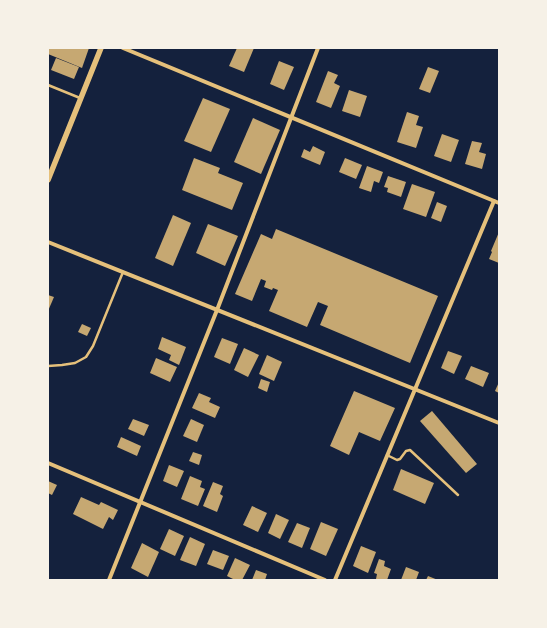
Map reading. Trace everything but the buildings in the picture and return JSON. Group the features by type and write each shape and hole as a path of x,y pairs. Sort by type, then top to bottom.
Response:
{"street":[{"path":"48,180 101,48"},
{"path":"123,48 499,203"},
{"path":"109,580 217,310 318,48"},
{"path":"335,580 494,201"},
{"path":"48,242 499,423"},
{"path":"48,463 326,580"}],"lane":[{"path":"48,85 80,98"},
{"path":"48,366 75,362 86,357 93,346 123,272"},
{"path":"387,455 400,460 406,451 410,450 458,495"}]}
